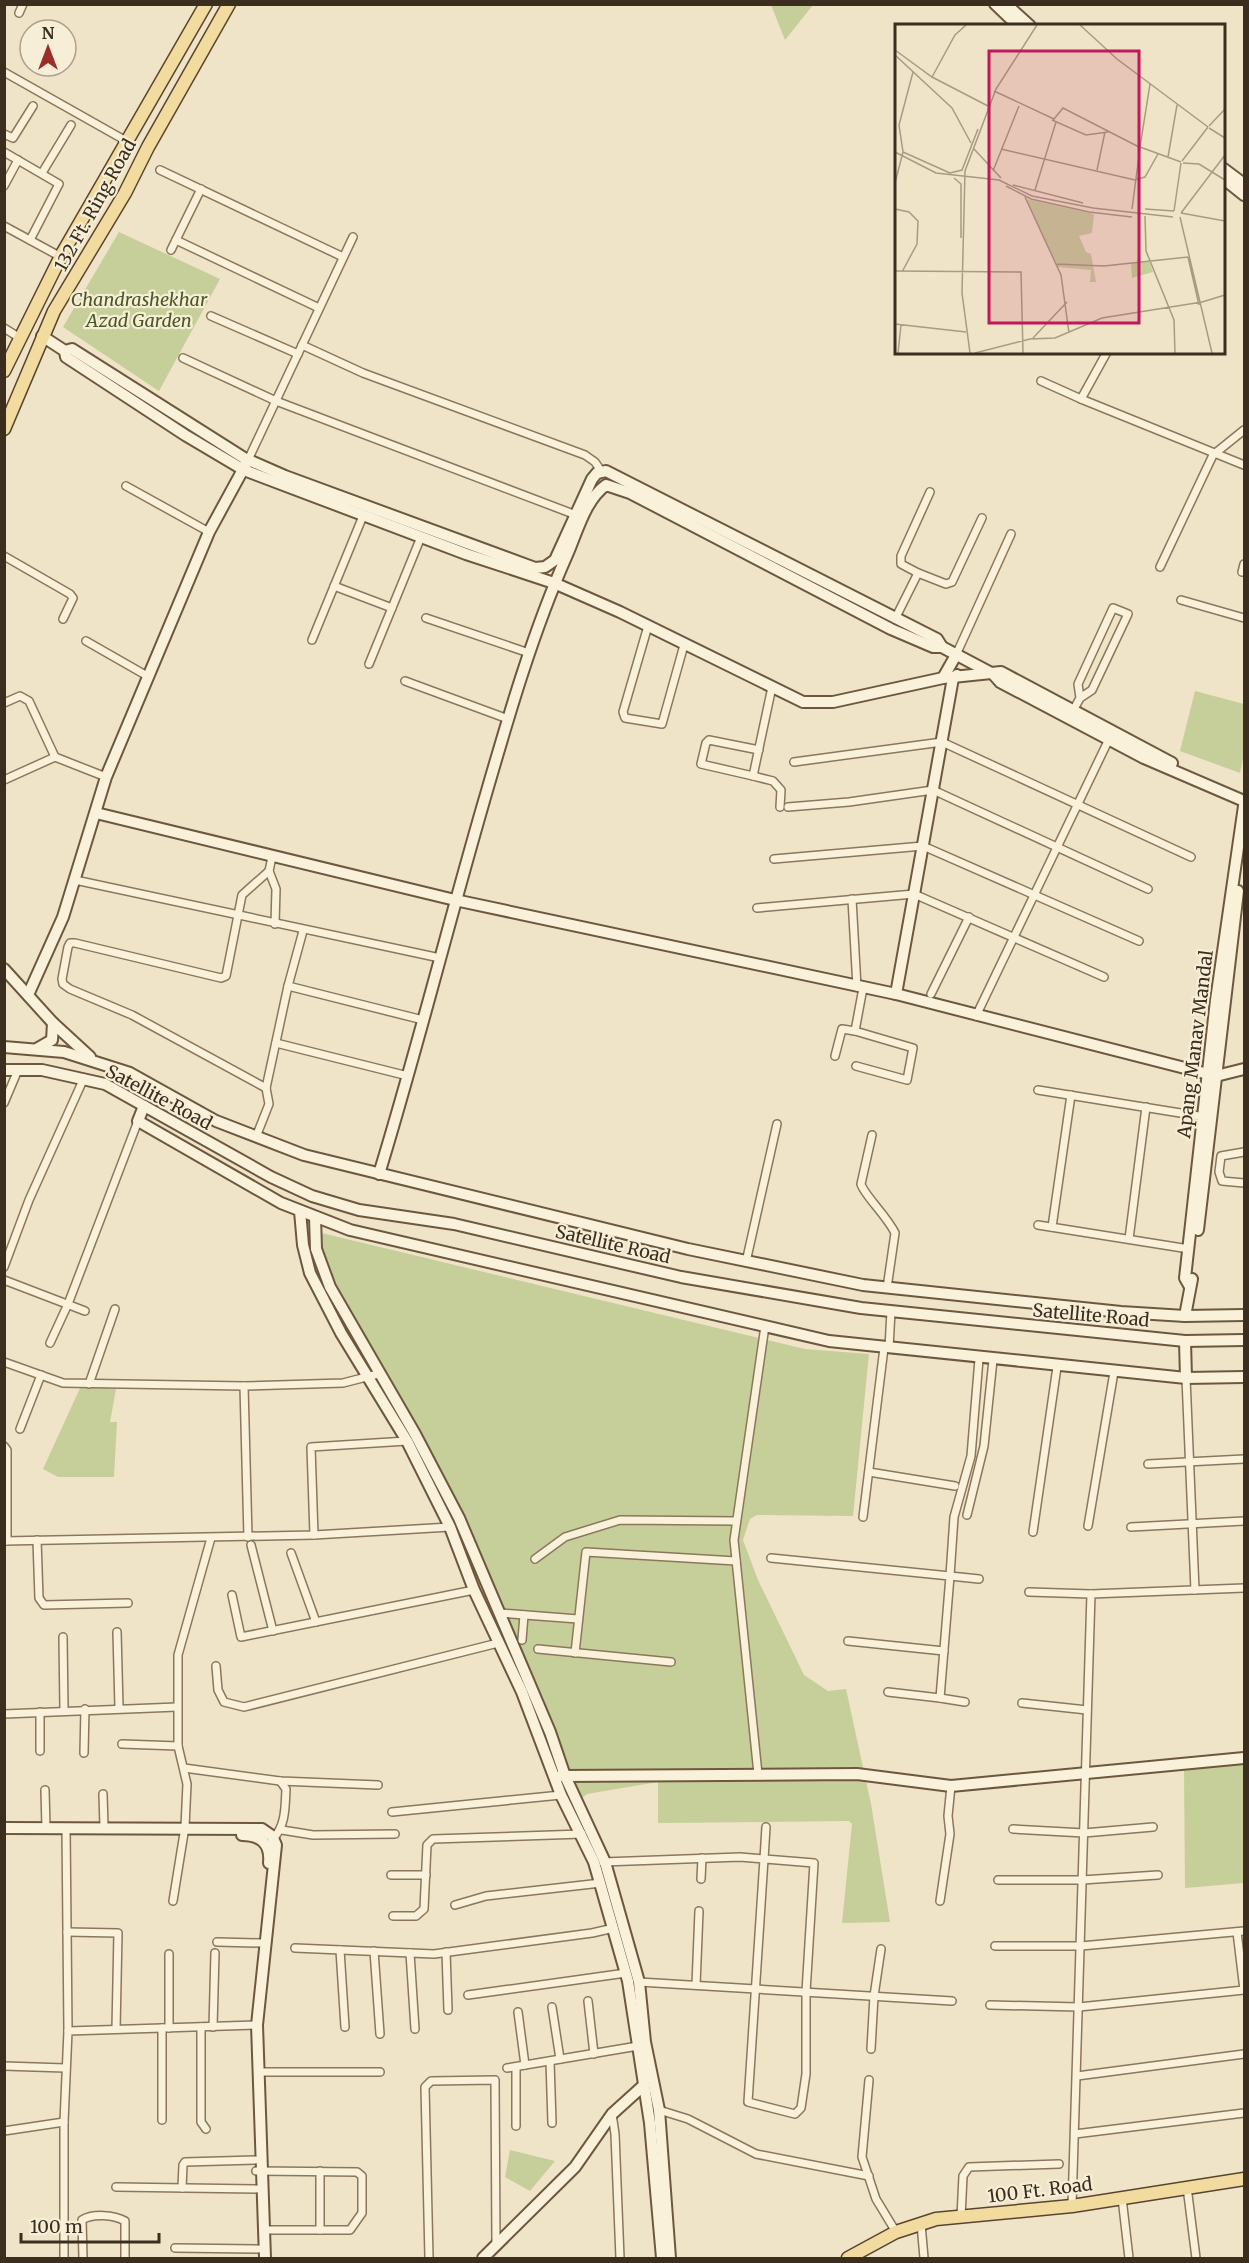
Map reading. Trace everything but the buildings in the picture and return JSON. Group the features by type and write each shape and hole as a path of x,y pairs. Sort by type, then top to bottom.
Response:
{"main road":[{"name":"132 Ft. Ring Road","path":"4,371 61,257 206,4"},
{"name":"132 Ft. Ring Road","path":"4,429 42,336 229,4"},
{"name":"100 Ft. Road","path":"848,2259 896,2232 921,2224 961,2217 1072,2205 1245,2179"}],"street":[{"path":"19,13 23,4"},
{"path":"995,4 1016,24"},
{"path":"1006,4 1028,24"},
{"path":"4,72 128,142"},
{"path":"4,134 13,138 33,106"},
{"path":"42,173 71,125"},
{"path":"4,152 59,184 30,240"},
{"path":"4,186 18,160"},
{"path":"160,170 343,257"},
{"path":"1225,170 1245,184"},
{"path":"1225,180 1245,195"},
{"path":"171,250 201,189"},
{"path":"4,226 61,257"},
{"path":"28,995 63,917 106,777 209,532 246,465 353,237"},
{"path":"176,240 320,308"},
{"path":"211,316 298,354"},
{"path":"4,328 20,338"},
{"path":"42,336 66,351 66,357 91,375 185,435 246,465 363,516 554,583 803,702 833,702 948,678 1001,672 1019,679 1074,710 1111,736"},
{"path":"302,345 363,373 585,456 595,462 606,485"},
{"path":"1081,399 1106,354"},
{"path":"183,358 276,401 576,515"},
{"path":"1041,381 1214,455 1245,465"},
{"path":"1160,567 1214,455 1245,430"},
{"path":"246,465 285,476 535,568 546,567 555,560 592,479 601,471 611,472 764,558"},
{"path":"606,485 630,493 764,558 933,647 942,647 973,663 993,674 1000,682 1244,800"},
{"path":"379,1173 408,1076 455,900 529,653 554,583 596,492 606,485"},
{"path":"126,486 209,532"},
{"path":"930,492 901,555 902,564 918,573 946,584 952,582 982,518"},
{"path":"312,640 363,516"},
{"path":"896,994 942,742 948,678 956,655 1011,534"},
{"path":"369,664 421,537"},
{"path":"4,556 70,594 73,598 63,619"},
{"path":"546,567 554,583"},
{"path":"893,624 918,573"},
{"path":"334,585 392,608"},
{"path":"1181,600 1245,618"},
{"path":"1074,710 1080,698 1092,690 1128,614 1113,608 1078,684 1080,698"},
{"path":"426,618 529,653"},
{"path":"648,626 623,712 625,718 662,724 684,645"},
{"path":"86,641 148,677"},
{"path":"948,678 973,663"},
{"path":"405,681 508,719"},
{"path":"753,776 772,687"},
{"path":"4,703 20,696 29,701 55,757 106,777"},
{"path":"976,1016 1111,736"},
{"path":"759,750 709,740 701,758 704,766 773,782 781,790 784,807 849,802 933,790 1056,849 1148,889"},
{"path":"794,762 942,742 1191,857"},
{"path":"4,780 55,757"},
{"name":"Apang Manav Mandal","path":"1189,1285 1185,1278 1207,1117 1244,800"},
{"path":"96,813 455,900 896,994 1211,1075 1245,1069"},
{"path":"774,859 923,846 1139,941"},
{"path":"1211,1075 1245,847"},
{"path":"266,1088 152,1025 63,984 70,943 220,978 226,976 236,916 242,895 268,871 272,857"},
{"path":"268,871 276,889 275,924"},
{"path":"75,880 440,958"},
{"path":"757,908 914,894 1015,936 1104,977"},
{"path":"852,899 860,987 855,1031"},
{"path":"931,994 969,916"},
{"path":"256,1137 268,1104 266,1088 288,986 303,930"},
{"path":"4,969 53,1023 93,1059"},
{"path":"288,986 423,1020"},
{"path":"38,1048 52,1040 53,1023"},
{"path":"835,1056 842,1029 913,1048 907,1080 856,1066"},
{"path":"276,1043 408,1076"},
{"name":"Satellite Road","path":"4,1047 38,1048 93,1059 130,1072 216,1121 304,1155 521,1210 746,1262 886,1288 1121,1312 1185,1316 1245,1315"},
{"name":"Satellite Road","path":"4,1070 42,1070 105,1084 271,1177 312,1196 360,1210 454,1224 681,1277 891,1311 1185,1341 1245,1340"},
{"path":"4,1103 18,1070"},
{"path":"4,1266 29,1200 84,1078"},
{"path":"1038,1090 1207,1117 1207,1161 1185,1316"},
{"path":"1052,1227 1071,1095"},
{"path":"50,1343 68,1304 144,1106"},
{"path":"1129,1239 1146,1107"},
{"path":"138,1121 261,1192 300,1211 355,1231 765,1326 830,1341 979,1359 1186,1378 1245,1377"},
{"path":"746,1262 777,1124"},
{"path":"872,1136 861,1184 863,1191 876,1203 895,1233 886,1288"},
{"path":"1245,1152 1221,1156 1219,1162 1222,1180 1245,1184"},
{"path":"1207,1161 1219,1162"},
{"path":"355,1231 360,1210"},
{"path":"300,1211 303,1245 310,1273 367,1377 407,1442 450,1527 474,1590 599,1862 639,1982 645,2042 659,2110 670,2259"},
{"path":"315,1217 313,1237 320,1264 378,1374 415,1434 459,1518 550,1732 560,1776 561,1795 599,1862 601,1883 626,1973 638,2046 650,2123 662,2259"},
{"path":"1038,1225 1189,1249"},
{"path":"4,1280 85,1311"},
{"path":"89,1384 115,1309"},
{"path":"863,1517 891,1311"},
{"path":"758,1774 734,1540 765,1326"},
{"path":"1185,1341 1195,1590"},
{"path":"940,1698 954,1517 971,1456 979,1359"},
{"path":"967,1515 984,1446 993,1360"},
{"path":"4,1362 63,1383 89,1384 244,1386 343,1383 378,1374"},
{"path":"1033,1532 1057,1367"},
{"path":"1088,1526 1114,1372"},
{"path":"20,1430 41,1375"},
{"path":"244,1386 248,1537"},
{"path":"314,1535 311,1447 407,1442"},
{"path":"4,1446 8,1450 6,1541 314,1535 450,1527"},
{"path":"1148,1464 1245,1459"},
{"path":"869,1472 956,1486"},
{"path":"535,1559 565,1537 620,1520 736,1521"},
{"path":"1131,1527 1245,1521"},
{"path":"173,1901 184,1830 187,1784 178,1746 178,1655 211,1538"},
{"path":"37,1540 40,1603 44,1605 128,1603"},
{"path":"251,1545 273,1631"},
{"path":"575,1653 586,1552 736,1561"},
{"path":"291,1553 316,1622"},
{"path":"771,1558 979,1579"},
{"path":"1029,1592 1091,1594 1245,1588"},
{"path":"232,1595 241,1637 474,1590"},
{"path":"1072,2205 1091,1594"},
{"path":"500,1613 578,1619"},
{"path":"522,1640 524,1615"},
{"path":"117,1632 119,1708"},
{"path":"63,1637 64,1710"},
{"path":"848,1641 944,1651"},
{"path":"216,1666 218,1690 224,1702 244,1707 498,1643"},
{"path":"538,1649 671,1662"},
{"path":"888,1692 965,1702"},
{"path":"1022,1703 1087,1710"},
{"path":"4,1714 177,1707"},
{"path":"84,1709 84,1753"},
{"path":"40,1712 40,1752"},
{"path":"122,1744 178,1746"},
{"path":"560,1776 857,1774 951,1786 1245,1758"},
{"path":"184,1768 280,1781 378,1785"},
{"path":"273,1839 282,1830 286,1789 280,1781"},
{"path":"940,1900 950,1834 948,1816 951,1786"},
{"path":"45,1790 46,1828"},
{"path":"103,1794 104,1827"},
{"path":"392,1812 561,1795"},
{"path":"4,1835 104,1827 184,1830 254,1835 268,1846 269,1858 254,2025 258,2167 265,2259"},
{"path":"599,1862 764,1858 814,1863 806,1992 806,2074 801,2108 795,2114 748,2102 756,1989 764,1858 766,1827"},
{"path":"1012,1829 1084,1833 1153,1827"},
{"path":"4,1828 46,1828 66,1831 262,1829 276,1845 254,2025 259,2072 256,2189 258,2254 175,2248"},
{"path":"282,1830 313,1835 395,1834"},
{"path":"64,2259 63,2122 68,2031 66,1831"},
{"path":"393,1916 421,1914 424,1909 427,1845 434,1839 582,1834"},
{"path":"701,1879 702,1858"},
{"path":"391,1875 426,1875"},
{"path":"998,1880 1082,1880 1158,1875"},
{"path":"455,1905 486,1896 601,1883"},
{"path":"696,1985 699,1911"},
{"path":"296,1948 410,1953 446,1952 592,1933 614,1928"},
{"path":"990,2005 1079,2007 1245,1990 1241,1931 1081,1946 995,1946"},
{"path":"67,1932 118,1933 116,2029"},
{"path":"217,1942 260,1943"},
{"path":"871,2049 874,1996 881,1949"},
{"path":"340,1950 345,2027"},
{"path":"374,1951 380,2034"},
{"path":"446,1952 448,2010"},
{"path":"213,2027 215,1953"},
{"path":"410,1953 415,2029"},
{"path":"162,2120 169,1954"},
{"path":"468,1995 626,1973"},
{"path":"639,1982 952,2001"},
{"path":"588,2001 594,2054"},
{"path":"552,2007 560,2059"},
{"path":"518,2012 525,2065"},
{"path":"68,2031 254,2025"},
{"path":"201,2027 201,2122 206,2129"},
{"path":"507,2068 638,2046"},
{"path":"1077,2076 1245,2054"},
{"path":"550,2061 552,2123"},
{"path":"4,2066 65,2068"},
{"path":"516,2067 516,2126"},
{"path":"259,2072 380,2072"},
{"path":"429,2259 425,2087 431,2081 492,2079 496,2083 496,2244"},
{"path":"869,2080 862,2157 876,2199 896,2232"},
{"path":"483,2259 575,2167 612,2114 643,2086"},
{"path":"659,2110 688,2120 756,2154 869,2176"},
{"path":"1075,2134 1245,2113"},
{"path":"612,2114 615,2134 620,2259"},
{"path":"4,2131 63,2122"},
{"path":"182,2188 185,2162 361,2174 362,2213 350,2230 264,2230"},
{"path":"961,2217 963,2176 969,2167 1059,2164"},
{"path":"320,2171 320,2230"},
{"path":"116,2187 256,2189"},
{"path":"1186,2187 1196,2259"},
{"path":"1122,2198 1129,2259"},
{"path":"82,2259 82,2220 88,2216 117,2217 125,2221 125,2259"},
{"path":"921,2224 924,2259"}],"green space":[{"path":"771,5 813,5 785,40"},
{"name":"Chandrashekhar Azad Garden","path":"119,232 220,279 159,391 63,327"},
{"path":"1195,691 1244,704 1244,754 1240,773 1180,751"},
{"path":"309,1230 805,1349 869,1354 853,1516 757,1515 750,1519 743,1540 758,1580 804,1675 828,1691 846,1689 871,1804 890,1922 842,1923 852,1824 849,1821 658,1823 658,1782 587,1794 578,1801 569,1800 432,1476 324,1290 311,1255"},
{"path":"81,1386 116,1389 110,1422 117,1422 114,1477 58,1477 43,1469"},
{"path":"1244,1761 1244,1883 1185,1888 1184,1769"},
{"path":"510,2150 555,2161 530,2191 505,2177"}]}
